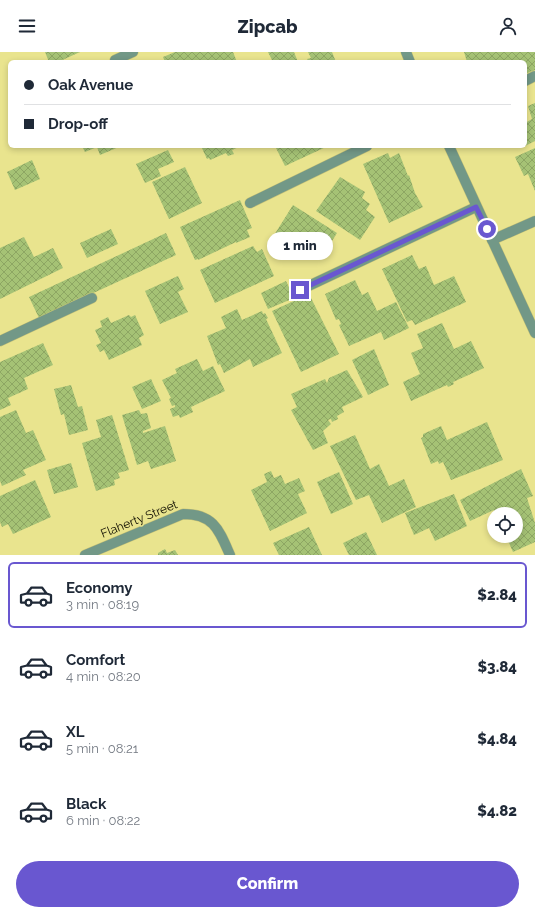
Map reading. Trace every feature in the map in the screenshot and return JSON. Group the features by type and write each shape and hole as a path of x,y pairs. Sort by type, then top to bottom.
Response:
{"street":[{"path":"115,60 133,52"},
{"path":"250,203 363,148"},
{"path":"449,148 535,333"},
{"path":"300,290 476,207"},
{"path":"492,240 535,221"},
{"path":"0,341 92,298"},
{"name":"Flaherty Street","path":"85,555 183,514 196,514 208,519 220,531 230,555"}],"building":[{"path":"45,52 80,52 62,60 48,60"},
{"path":"175,52 233,52 236,60 164,60 163,57"},
{"path":"268,52 294,52 297,60 272,60"},
{"path":"308,52 332,52 335,60 307,59 311,58"},
{"path":"464,52 535,52 535,70 527,73 527,60 466,60"},
{"path":"535,103 535,141 527,145 527,122 532,119 528,106"},
{"path":"83,148 95,148 85,152"},
{"path":"97,148 116,148 100,155"},
{"path":"202,148 236,148 232,150 234,154 228,156 226,153 210,160 209,158 207,159"},
{"path":"276,148 324,148 285,166"},
{"path":"535,148 535,191 528,174 524,176 515,157"},
{"path":"168,150 174,162 158,169 161,176 145,183 136,164"},
{"path":"388,153 390,158 399,153 415,193 423,207 389,223 363,164"},
{"path":"32,160 40,179 15,190 7,172"},
{"path":"185,167 202,203 169,219 152,182"},
{"path":"340,177 365,192 362,198 370,204 366,210 375,217 360,240 316,211"},
{"path":"240,200 252,228 247,230 250,237 195,260 180,227"},
{"path":"293,205 337,233 323,255 313,249 308,256 300,251 297,257 271,240"},
{"path":"111,229 118,244 87,258 80,243"},
{"path":"166,233 176,255 39,318 29,297"},
{"path":"24,237 34,257 53,248 63,268 0,299 0,248"},
{"path":"253,246 257,252 262,249 274,276 215,303 200,270"},
{"path":"412,255 419,269 426,266 434,285 454,276 466,302 415,325 412,320 407,322 382,269"},
{"path":"178,276 184,289 178,292 188,312 160,324 145,291"},
{"path":"355,280 362,295 368,292 377,311 396,302 409,328 384,340 381,332 349,346 339,325 341,324 339,319 336,320 325,294"},
{"path":"286,281 294,298 268,309 261,293"},
{"path":"309,294 339,354 301,372 272,311"},
{"path":"237,309 242,320 262,311 263,314 265,313 268,318 266,319 282,353 253,367 250,359 224,373 220,364 218,365 207,336 226,328 221,317"},
{"path":"129,315 131,317 135,315 144,335 139,338 142,345 109,360 104,350 100,352 96,345 101,343 95,330 102,327 100,321 108,317 111,323"},
{"path":"442,323 454,349 471,341 484,368 453,382 454,384 448,387 447,385 411,401 403,382 420,374 411,353 423,348 417,334"},
{"path":"43,343 53,365 24,378 28,389 8,398 11,405 0,410 0,362"},
{"path":"374,349 389,385 368,395 352,360"},
{"path":"197,359 203,371 213,366 225,391 191,407 193,412 180,418 179,415 173,417 170,409 175,407 175,405 172,406 169,399 171,398 162,380 177,373 175,369"},
{"path":"347,370 363,397 342,407 344,412 337,416 338,419 332,422 331,419 328,420 331,424 323,431 328,443 313,450 291,410 297,407 291,394 325,379 327,383 329,378"},
{"path":"151,379 161,401 142,409 132,387"},
{"path":"71,385 78,407 82,406 88,430 69,435 64,414 61,415 54,389"},
{"path":"16,410 26,433 33,430 46,460 23,470 26,475 2,486 0,481 0,417"},
{"path":"139,410 141,414 147,413 151,428 143,431 143,433 165,426 176,461 151,469 148,461 137,465 122,415"},
{"path":"112,415 129,470 118,473 120,478 114,480 115,485 96,491 82,443 101,437 96,420"},
{"path":"487,422 503,460 451,480 443,462 439,464 438,461 431,464 421,438 423,437 423,434 441,426 447,440"},
{"path":"355,435 370,469 379,464 389,486 404,479 416,507 382,523 369,495 356,500 330,446"},
{"path":"71,463 78,487 54,494 47,470"},
{"path":"521,469 533,496 527,498 535,523 535,542 513,552 509,543 523,543 523,507 487,507 487,513 470,521 460,500"},
{"path":"271,471 274,478 281,475 285,484 299,478 305,491 298,494 307,513 270,531 251,490 267,482 264,474"},
{"path":"339,472 353,504 331,514 317,482"},
{"path":"35,480 51,517 13,534 8,524 2,527 0,522 0,496"},
{"path":"454,494 467,526 435,541 429,528 414,535 405,513"},
{"path":"309,527 322,555 279,555 273,543"},
{"path":"366,532 377,555 349,555 343,543"},
{"path":"165,549 167,553 175,550 178,555 158,555 158,553"}],"route":[{"path":"300,290 476,207 487,229"}]}
